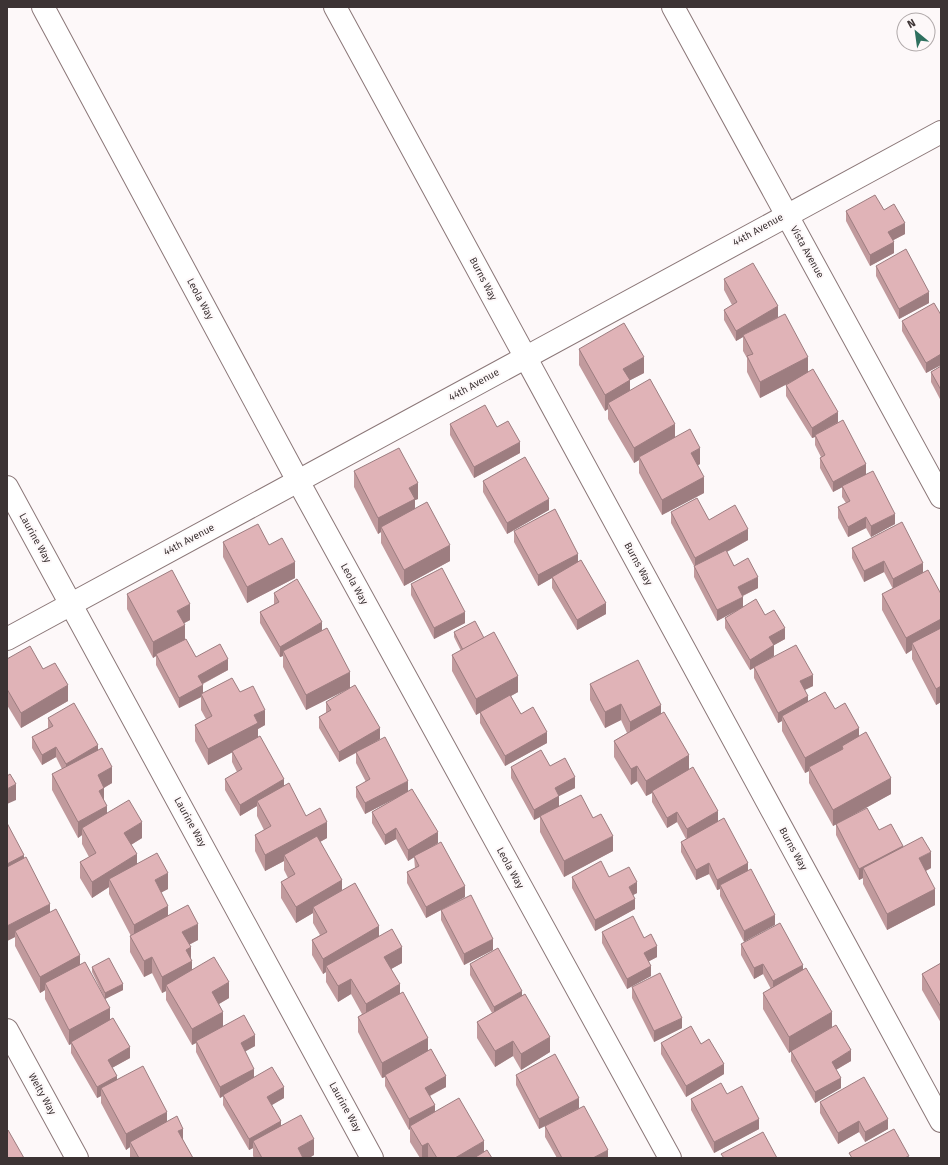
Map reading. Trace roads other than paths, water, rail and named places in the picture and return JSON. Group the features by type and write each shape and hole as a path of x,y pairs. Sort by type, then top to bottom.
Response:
{"street":[{"name":"Leola Way","path":"43,7 298,481 670,1158"},
{"name":"Burns Way","path":"335,7 941,1121"},
{"name":"Vista Avenue","path":"673,7 941,497"},
{"name":"44th Avenue","path":"7,639 786,214 941,132"},
{"name":"Laurine Way","path":"7,487 372,1158"},
{"name":"Welty Way","path":"7,1030 77,1158"}]}
